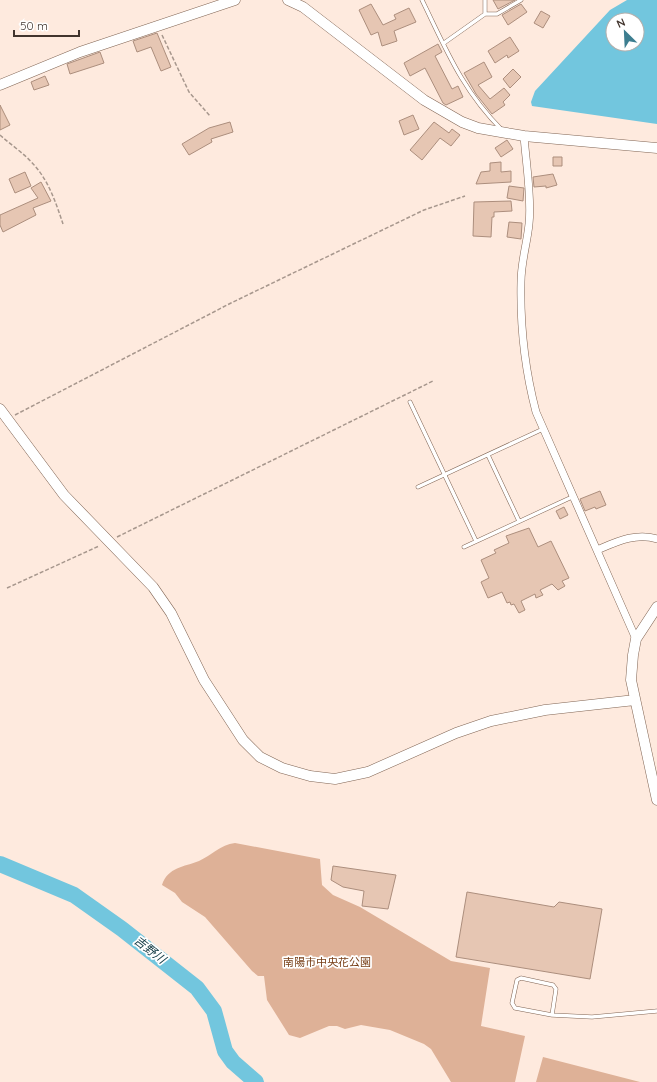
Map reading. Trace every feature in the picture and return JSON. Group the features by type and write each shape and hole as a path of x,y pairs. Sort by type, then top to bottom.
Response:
{"street":[{"path":"0,85 80,52 235,0"},
{"path":"288,0 304,7 424,100 446,114 478,128 524,136 657,148"},
{"path":"524,136 529,224 521,282 522,336 528,379 536,412 572,497 636,639"},
{"path":"0,409 64,495 153,587 171,612 204,680 243,740 260,756 282,768 310,776 335,779 368,772 456,733 491,721 545,710 635,700"},
{"path":"597,550 629,537 642,536 657,539"},
{"path":"657,607 636,639 631,680 657,800"}],"lane":[{"path":"422,0 444,43 455,70 469,92 487,114 506,133"},
{"path":"485,0 485,14"},
{"path":"444,43 485,14 497,14 521,0"},
{"path":"410,402 476,541"},
{"path":"418,487 488,456 543,428"},
{"path":"488,456 519,521"},
{"path":"464,547 572,497"},
{"path":"552,1015 556,989 553,985 521,978 517,980 512,1003 515,1008 552,1015 592,1017 657,1011"}],"path":[{"path":"159,25 166,45 189,92 210,116"},
{"path":"0,135 34,164 50,188 63,224"},
{"path":"8,418 238,300 424,210 465,196"},
{"path":"7,588 109,541 433,381"}],"green space":[{"name":"南陽市中央花公園","path":"235,843 320,859 322,885 333,895 360,907 451,961 490,968 481,1026 525,1036 515,1082 451,1082 431,1049 424,1044 390,1030 361,1025 345,1029 337,1026 329,1026 300,1038 289,1035 267,1000 264,976 258,976 252,971 205,917 182,902 175,893 162,885 168,874 177,868 204,859 220,848"},
{"path":"543,1057 640,1082 536,1082"}],"water":[{"path":"627,0 657,0 657,124 532,106 531,102 535,91 605,15 605,52 645,52 645,12 608,12"}],"building":[{"path":"493,0 515,0 498,9"},
{"path":"371,4 383,25 396,19 394,15 409,8 416,22 394,31 397,41 382,46 378,32 371,35 359,10"},
{"path":"521,4 527,12 508,25 502,15"},
{"path":"541,11 550,16 543,28 534,23"},
{"path":"157,33 171,67 161,71 151,47 137,52 133,41"},
{"path":"510,37 519,51 508,58 507,55 495,63 488,51"},
{"path":"438,44 442,52 435,56 452,89 458,86 463,97 446,105 443,103 425,68 410,76 404,63"},
{"path":"100,52 104,63 70,74 67,64"},
{"path":"484,62 492,77 478,85 490,99 504,88 510,95 503,102 505,105 492,114 476,94 464,73"},
{"path":"513,69 521,77 510,88 503,79"},
{"path":"45,76 49,85 34,90 31,82"},
{"path":"0,105 10,125 0,130"},
{"path":"413,115 419,129 404,135 399,121"},
{"path":"230,122 233,132 211,139 212,142 189,155 182,144 209,128"},
{"path":"434,122 449,133 452,129 460,135 451,146 440,138 422,160 410,150"},
{"path":"507,140 513,149 501,157 495,148"},
{"path":"553,157 562,157 562,166 553,166"},
{"path":"501,162 501,172 511,171 511,182 476,184 481,172 490,171 490,163"},
{"path":"25,172 31,186 15,193 9,179"},
{"path":"553,174 557,185 546,188 546,186 534,187 533,177"},
{"path":"41,182 51,201 33,208 36,215 3,232 0,225 0,215 38,198 31,188"},
{"path":"509,186 524,188 523,201 507,198"},
{"path":"511,201 512,211 494,212 494,217 492,217 491,237 473,236 474,202"},
{"path":"509,222 522,223 521,239 507,237"},
{"path":"600,491 606,505 585,511 580,499"},
{"path":"564,507 568,515 560,519 556,511"},
{"path":"529,528 538,547 551,541 569,578 562,581 565,586 558,590 552,584 540,590 543,595 536,598 535,594 521,601 525,610 519,613 514,604 511,605 510,602 507,603 502,592 488,598 481,582 489,578 481,560 496,553 494,550 509,543 506,536"},
{"path":"333,866 396,875 388,909 362,906 364,891 343,887 331,880"},
{"path":"467,892 554,907 559,902 602,909 590,979 456,957"}],"waterway":[{"name":"吉野川","path":"0,864 74,895 122,929 197,988 214,1011 225,1051 233,1062 256,1082"}]}
